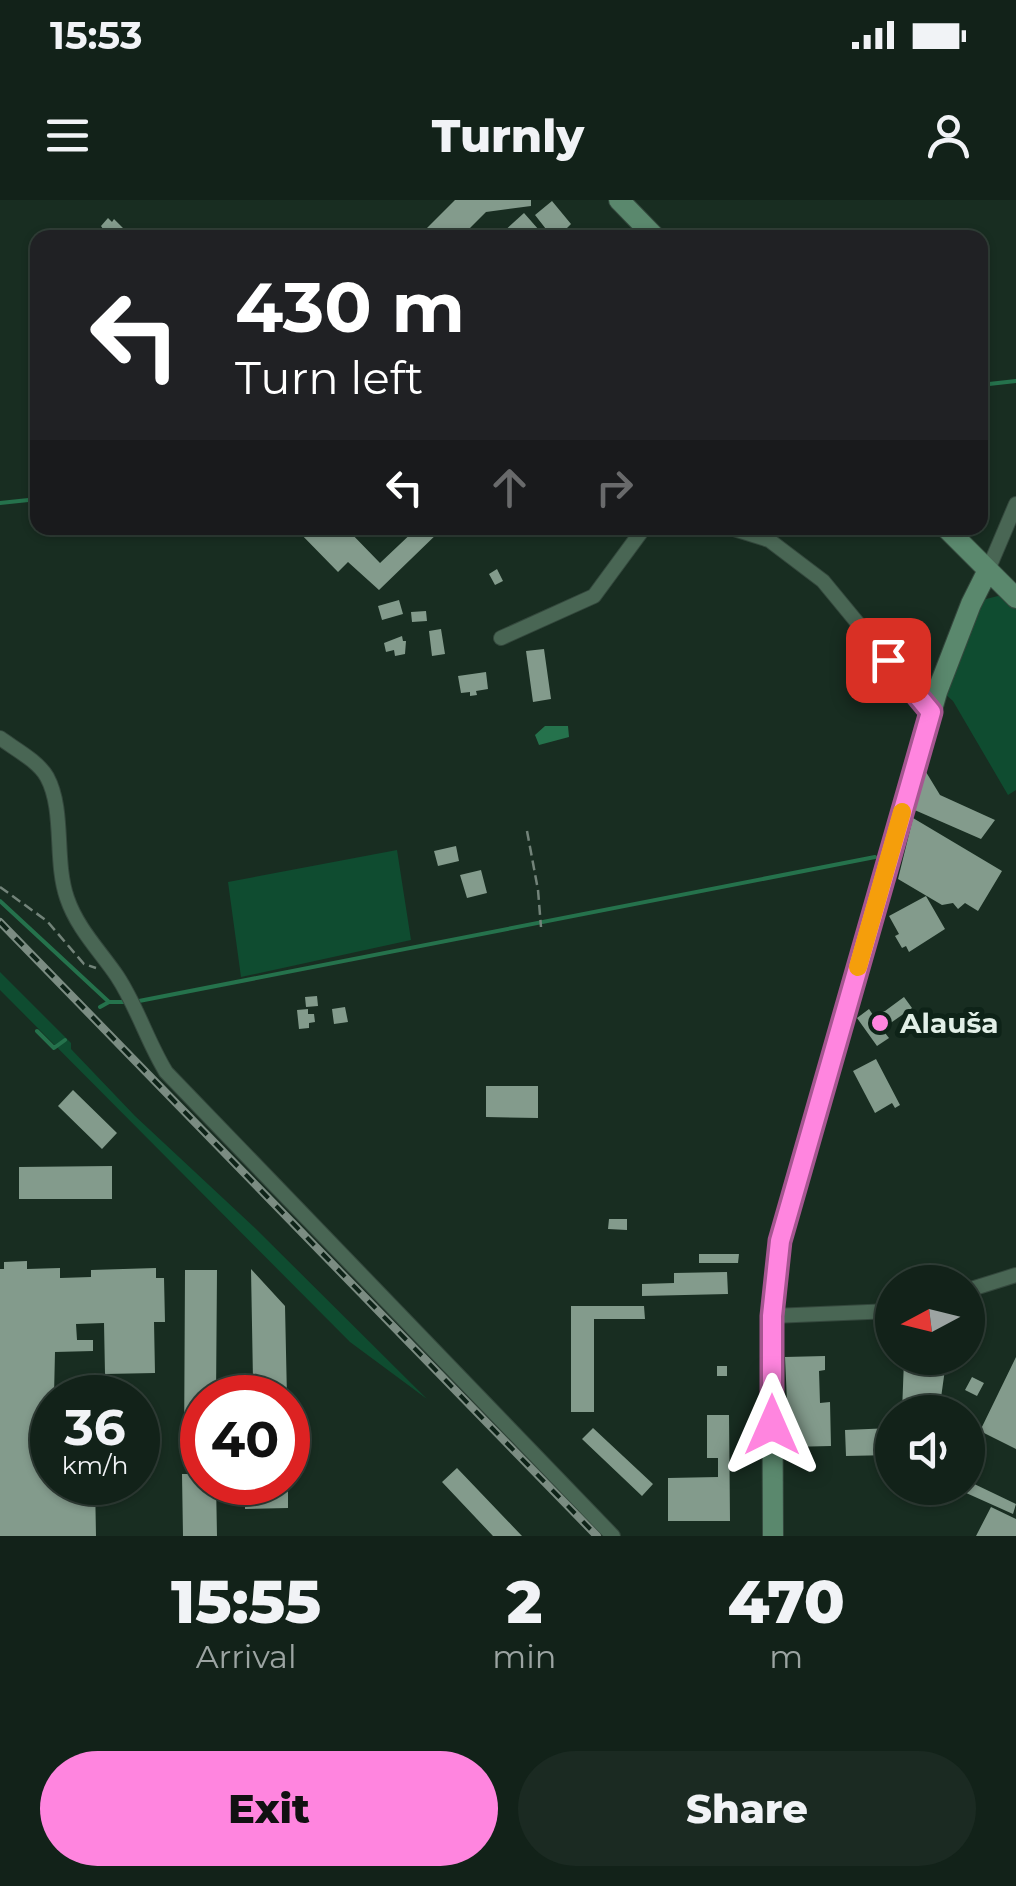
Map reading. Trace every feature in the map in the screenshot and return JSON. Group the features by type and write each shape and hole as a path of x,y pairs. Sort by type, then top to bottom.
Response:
{"street":[{"path":"619,200 648,230"},
{"path":"773,1536 772,1316 780,1241 931,712 971,604 1016,504"},
{"path":"501,638 594,596 639,535"},
{"path":"753,535 769,540 823,581 931,712"},
{"path":"953,535 1016,598"},
{"path":"0,738 46,775 55,799 58,857 67,899 85,934 132,1001 144,1036 166,1072 613,1536"},
{"path":"985,1285 1016,1275"},
{"path":"772,1316 875,1313"}],"path":[{"path":"528,831 541,927"},
{"path":"0,886 47,921 84,964 112,970"}],"shaded area":[{"path":"1002,595 1016,606 1016,790 1008,795 953,701 944,693 978,606 986,599"},
{"path":"545,726 568,726 569,737 539,745 535,735"},
{"path":"397,850 411,940 241,977 228,882"},
{"path":"0,972 71,1043 71,1049 135,1116 255,1228 427,1399 350,1342 0,990"}],"building":[{"path":"455,200 531,200 531,206 486,212 468,230 425,230"},
{"path":"552,201 571,224 567,230 547,230 535,215"},
{"path":"524,213 539,230 505,230"},
{"path":"108,218 112,222 114,219 125,230 104,230 101,226"},
{"path":"302,535 353,535 380,563 410,535 436,535 379,590 348,562 338,572"},
{"path":"497,569 503,581 495,585 489,574"},
{"path":"399,600 403,614 382,620 378,606"},
{"path":"426,611 427,621 412,622 411,612"},
{"path":"441,629 445,654 432,656 429,631"},
{"path":"402,636 406,641 405,654 395,656 394,650 386,652 384,643"},
{"path":"544,649 551,699 533,702 526,651"},
{"path":"486,672 488,689 476,691 477,695 461,693 458,676"},
{"path":"926,772 940,795 995,820 981,839 910,808"},
{"path":"913,818 1002,871 978,911 965,903 958,909 953,903 942,905 898,879"},
{"path":"456,846 459,861 438,866 434,851"},
{"path":"481,870 487,893 467,898 460,875"},
{"path":"926,896 945,929 909,952 895,936 899,934 889,916"},
{"path":"317,996 318,1006 306,1007 305,997"},
{"path":"904,997 912,1008 892,1022 885,1033 889,1038 877,1046 857,1018 869,1009 873,1015 885,1011"},
{"path":"345,1007 348,1022 334,1024 332,1009"},
{"path":"308,1009 315,1022 309,1023 309,1028 299,1029 297,1010"},
{"path":"876,1059 900,1105 895,1108 892,1103 875,1113 853,1071"},
{"path":"486,1086 538,1086 538,1118 486,1117"},
{"path":"73,1090 117,1133 102,1149 58,1106"},
{"path":"112,1166 112,1199 19,1199 19,1167"},
{"path":"609,1219 627,1219 627,1230 608,1229"},
{"path":"699,1254 739,1254 738,1263 699,1263"},
{"path":"27,1261 27,1269 60,1268 60,1278 91,1277 91,1270 156,1268 156,1278 164,1278 165,1322 154,1322 155,1373 105,1374 104,1323 76,1324 77,1340 93,1340 93,1351 55,1352 54,1375 30,1375 30,1505 95,1505 96,1536 0,1536 0,1269 4,1269 4,1262"},
{"path":"251,1269 285,1306 286,1375 253,1375"},
{"path":"185,1270 217,1270 216,1375 184,1375"},
{"path":"727,1272 728,1294 642,1296 642,1284 674,1283 674,1273"},
{"path":"571,1306 644,1306 645,1319 594,1319 594,1412 571,1412"},
{"path":"825,1356 825,1370 819,1371 820,1403 830,1402 831,1446 789,1447 785,1357"},
{"path":"1016,1357 1016,1449 985,1434 985,1421"},
{"path":"717,1366 727,1366 727,1376 717,1376"},
{"path":"903,1375 944,1375 941,1395 903,1395"},
{"path":"972,1377 984,1383 978,1395 965,1390"},
{"path":"707,1415 729,1415 730,1521 668,1521 668,1478 718,1477 718,1458 707,1458"},
{"path":"593,1428 653,1484 642,1496 582,1439"},
{"path":"875,1429 875,1455 846,1456 845,1430"},
{"path":"457,1468 522,1536 493,1536 442,1482"},
{"path":"985,1489 1016,1504 1013,1514 985,1501"},
{"path":"182,1505 216,1505 217,1536 183,1536"},
{"path":"245,1505 288,1505 288,1508 245,1509"},
{"path":"991,1507 1016,1519 1016,1536 976,1536"}],"waterway":[{"path":"988,384 1016,381"},
{"path":"0,503 30,500"},
{"path":"139,1001 875,857"},
{"path":"0,901 109,1002"},
{"path":"100,1007 109,1002 125,1002"},
{"path":"37,1031 54,1048 65,1040"}],"railway":[{"path":"0,922 597,1536"}],"slow traffic":[{"path":"858,967 902,812"}],"place":[{"name":"Alauša","path":"880,1023"}],"route":[{"path":"772,1425 772,1316 780,1241 931,712 888,660"}]}
